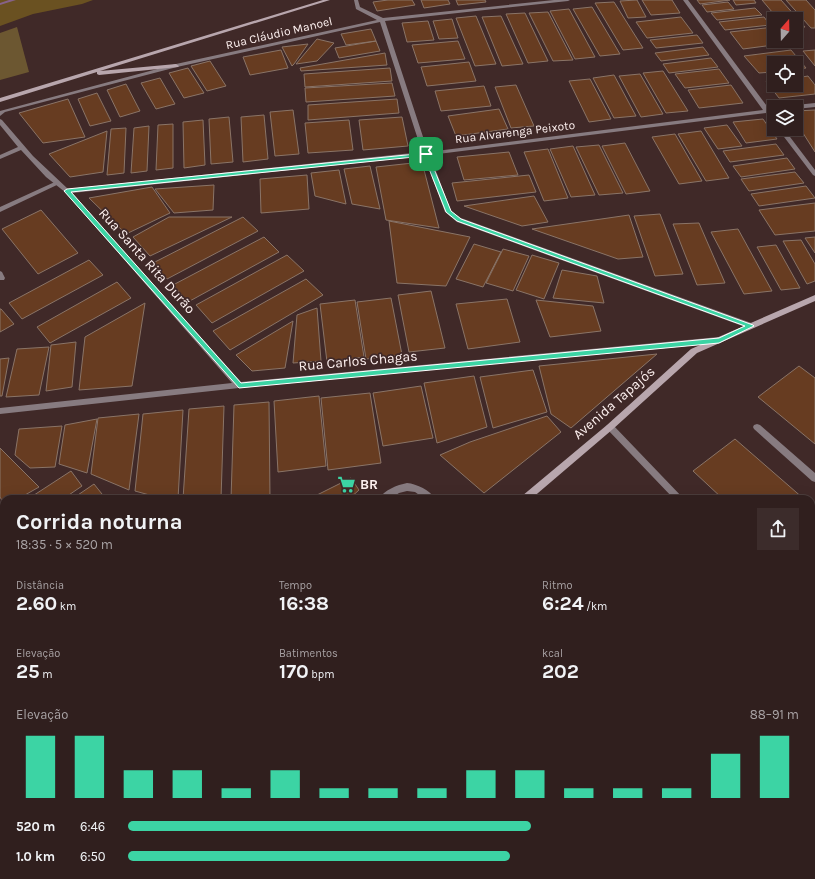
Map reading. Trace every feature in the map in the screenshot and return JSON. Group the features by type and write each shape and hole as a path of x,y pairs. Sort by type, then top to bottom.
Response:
{"main road":[{"path":"0,100 328,0"},
{"path":"82,75 176,66"},
{"name":"Avenida Tapajós","path":"530,495 610,427 694,352 815,298"}],"street":[{"path":"356,0 358,8 382,20 426,154 448,212 459,220 751,326"},
{"name":"Rua Cláudio Manoel","path":"0,114 3,111 176,66 382,20 568,0"},
{"path":"685,0 767,111"},
{"path":"803,107 815,105"},
{"name":"Rua Alvarenga Peixoto","path":"67,191 426,154 767,111"},
{"name":"Rua Santa Rita Durão","path":"0,121 3,129 57,183 67,191 239,386"},
{"path":"786,136 815,174"},
{"path":"0,157 22,147"},
{"path":"0,210 57,183"},
{"name":"Rua Carlos Chagas","path":"0,411 239,386 719,340"},
{"path":"610,427 676,495"},
{"path":"757,427 815,478"},
{"path":"388,495 396,489 405,487 415,488 425,495"}],"shaded area":[{"path":"0,0 93,0 82,4 33,14 0,26"},
{"path":"17,27 29,72 0,80 0,33"}],"building":[{"path":"388,0 412,0 415,5 377,11 373,2"},
{"path":"421,0 448,0 450,4 424,8"},
{"path":"456,0 485,0 486,2 458,5"},
{"path":"637,0 646,17 628,18 620,1"},
{"path":"642,0 672,0 680,13 651,15"},
{"path":"697,0 730,0 700,4"},
{"path":"733,0 754,0 756,3 736,5"},
{"path":"762,0 781,0 792,12 772,12"},
{"path":"786,0 806,0 815,10 815,28 811,28 803,19 803,12 797,12"},
{"path":"614,2 643,48 623,50 595,3"},
{"path":"728,2 734,9 707,12 702,5"},
{"path":"592,7 620,54 600,56 573,9"},
{"path":"755,8 762,15 717,20 711,13"},
{"path":"569,9 595,57 575,59 550,11"},
{"path":"548,12 573,60 553,61 529,13"},
{"path":"525,13 548,61 528,63 506,14"},
{"path":"476,16 496,64 475,66 456,18"},
{"path":"501,16 523,64 502,66 482,17"},
{"path":"681,17 693,33 647,38 636,22"},
{"path":"764,17 767,21 767,25 725,30 719,22"},
{"path":"452,19 458,38 439,39 433,21"},
{"path":"428,21 434,40 407,42 402,23"},
{"path":"767,28 767,46 743,49 730,32"},
{"path":"371,29 376,41 346,45 341,34"},
{"path":"697,35 703,43 656,48 650,40"},
{"path":"317,39 334,43 317,61 296,64"},
{"path":"376,41 380,51 339,58 335,48"},
{"path":"458,41 465,59 418,63 412,45"},
{"path":"308,44 294,64 292,66 282,47"},
{"path":"703,47 709,55 661,61 655,53"},
{"path":"281,50 288,68 250,75 243,57"},
{"path":"791,50 796,56 767,56 767,72 759,73 744,56"},
{"path":"815,50 815,66 803,51"},
{"path":"385,53 387,65 301,71 300,68"},
{"path":"711,58 718,67 669,73 663,64"},
{"path":"210,61 226,86 207,91 191,66"},
{"path":"469,62 476,81 427,86 421,67"},
{"path":"188,68 204,93 184,98 169,73"},
{"path":"390,68 392,81 305,87 304,74"},
{"path":"719,69 729,83 685,88 675,74"},
{"path":"663,71 688,111 666,113 643,73"},
{"path":"640,74 663,114 641,117 619,76"},
{"path":"614,75 636,116 614,118 593,78"},
{"path":"808,76 815,85 815,94 779,98 774,92 803,92 803,77"},
{"path":"160,78 175,104 156,109 141,83"},
{"path":"590,79 611,119 589,122 569,81"},
{"path":"392,83 395,96 306,102 305,88"},
{"path":"126,84 140,111 120,117 107,90"},
{"path":"516,85 534,126 511,128 495,87"},
{"path":"731,85 743,103 699,108 688,90"},
{"path":"484,86 491,106 441,111 435,91"},
{"path":"97,93 111,121 90,126 78,99"},
{"path":"68,99 85,137 43,143 19,113"},
{"path":"397,99 399,113 308,120 308,105"},
{"path":"499,109 508,129 456,136 448,116"},
{"path":"293,110 299,154 275,156 270,112"},
{"path":"815,110 815,152 803,133 803,111"},
{"path":"264,115 268,159 243,162 241,117"},
{"path":"229,117 233,162 211,164 209,119"},
{"path":"402,117 408,146 363,150 359,120"},
{"path":"763,119 767,125 767,136 775,136 777,139 746,143 733,122"},
{"path":"203,120 205,165 184,168 183,122"},
{"path":"349,120 353,150 308,153 305,123"},
{"path":"173,124 173,168 156,170 158,125"},
{"path":"727,125 742,146 718,149 704,128"},
{"path":"149,126 147,171 131,173 134,128"},
{"path":"126,128 124,173 107,175 111,129"},
{"path":"107,131 103,172 70,177 49,154"},
{"path":"701,131 729,178 706,181 678,134"},
{"path":"675,134 702,181 679,184 652,137"},
{"path":"625,143 650,191 626,194 602,146"},
{"path":"776,144 784,155 730,162 723,151"},
{"path":"599,145 623,193 599,195 576,147"},
{"path":"573,146 595,195 571,197 550,149"},
{"path":"548,149 568,198 544,201 524,152"},
{"path":"509,152 518,175 464,180 457,157"},
{"path":"787,158 795,169 741,177 733,166"},
{"path":"422,162 439,228 386,220 376,167"},
{"path":"370,166 380,209 352,204 344,169"},
{"path":"339,170 346,204 315,196 311,173"},
{"path":"795,172 804,183 749,191 741,179"},
{"path":"307,175 309,209 261,213 260,179"},
{"path":"529,175 536,192 457,201 452,183"},
{"path":"214,185 213,210 174,213 155,189"},
{"path":"806,186 815,198 759,206 751,194"},
{"path":"152,187 170,213 126,234 89,198"},
{"path":"534,196 548,222 522,226 464,206"},
{"path":"815,203 815,231 775,235 759,210"},
{"path":"41,210 78,253 38,274 2,229"},
{"path":"660,214 683,274 655,276 634,216"},
{"path":"629,215 643,257 618,259 532,229"},
{"path":"169,217 232,217 150,256 133,237"},
{"path":"243,217 258,231 167,279 153,263"},
{"path":"389,221 470,237 446,286 397,283"},
{"path":"699,223 725,283 697,285 673,224"},
{"path":"738,229 772,291 744,294 711,232"},
{"path":"264,237 279,252 188,302 173,285"},
{"path":"815,237 815,253 805,238"},
{"path":"801,240 815,264 815,281 807,284 783,241"},
{"path":"474,244 501,252 483,287 456,279"},
{"path":"776,245 800,288 781,290 757,247"},
{"path":"503,249 529,256 513,291 486,283"},
{"path":"287,255 304,271 212,323 196,305"},
{"path":"532,255 559,263 544,299 516,290"},
{"path":"89,260 103,275 22,319 9,303"},
{"path":"562,270 597,276 604,303 553,298"},
{"path":"306,279 323,295 230,350 213,331"},
{"path":"117,282 131,298 50,343 37,327"},
{"path":"431,291 445,348 409,352 398,295"},
{"path":"391,298 402,355 366,359 357,302"},
{"path":"507,299 520,342 468,349 456,304"},
{"path":"355,300 364,357 327,362 320,304"},
{"path":"536,300 593,306 601,331 550,337"},
{"path":"145,303 132,386 79,390 85,337"},
{"path":"317,308 321,361 293,363 297,315"},
{"path":"0,309 14,324 0,332"},
{"path":"293,321 285,368 252,371 236,355"},
{"path":"76,342 72,387 46,391 51,345"},
{"path":"49,347 39,395 6,397 17,349"},
{"path":"657,354 571,428 551,414 539,366"},
{"path":"9,358 2,396 0,396 0,359"},
{"path":"799,366 815,378 815,444 758,397"},
{"path":"533,370 547,412 493,428 480,377"},
{"path":"474,376 487,427 437,443 424,383"},
{"path":"421,386 433,438 383,446 373,393"},
{"path":"370,393 381,463 328,470 321,398"},
{"path":"319,396 326,466 278,472 274,401"},
{"path":"269,402 270,495 231,495 234,405"},
{"path":"224,406 221,495 183,495 189,409"},
{"path":"183,410 178,495 150,495 135,491 143,414"},
{"path":"139,414 129,490 91,474 98,418"},
{"path":"547,416 561,432 484,493 440,455 470,442"},
{"path":"97,419 87,473 59,464 65,425"},
{"path":"62,426 55,467 30,468 15,455 19,429"},
{"path":"735,439 799,495 719,495 693,471"},
{"path":"0,448 39,487 25,495 0,495"},
{"path":"71,471 82,486 69,495 34,495"},
{"name":"BR","path":"351,478 359,490 353,495 317,495"},
{"path":"94,484 103,495 78,495"}],"waterway":[{"path":"0,4 14,0"}],"place":[{"name":"BR","path":"347,484"}],"route":[{"path":"426,154 448,212 459,220 751,326 719,340 239,386 67,191 426,154"}]}
